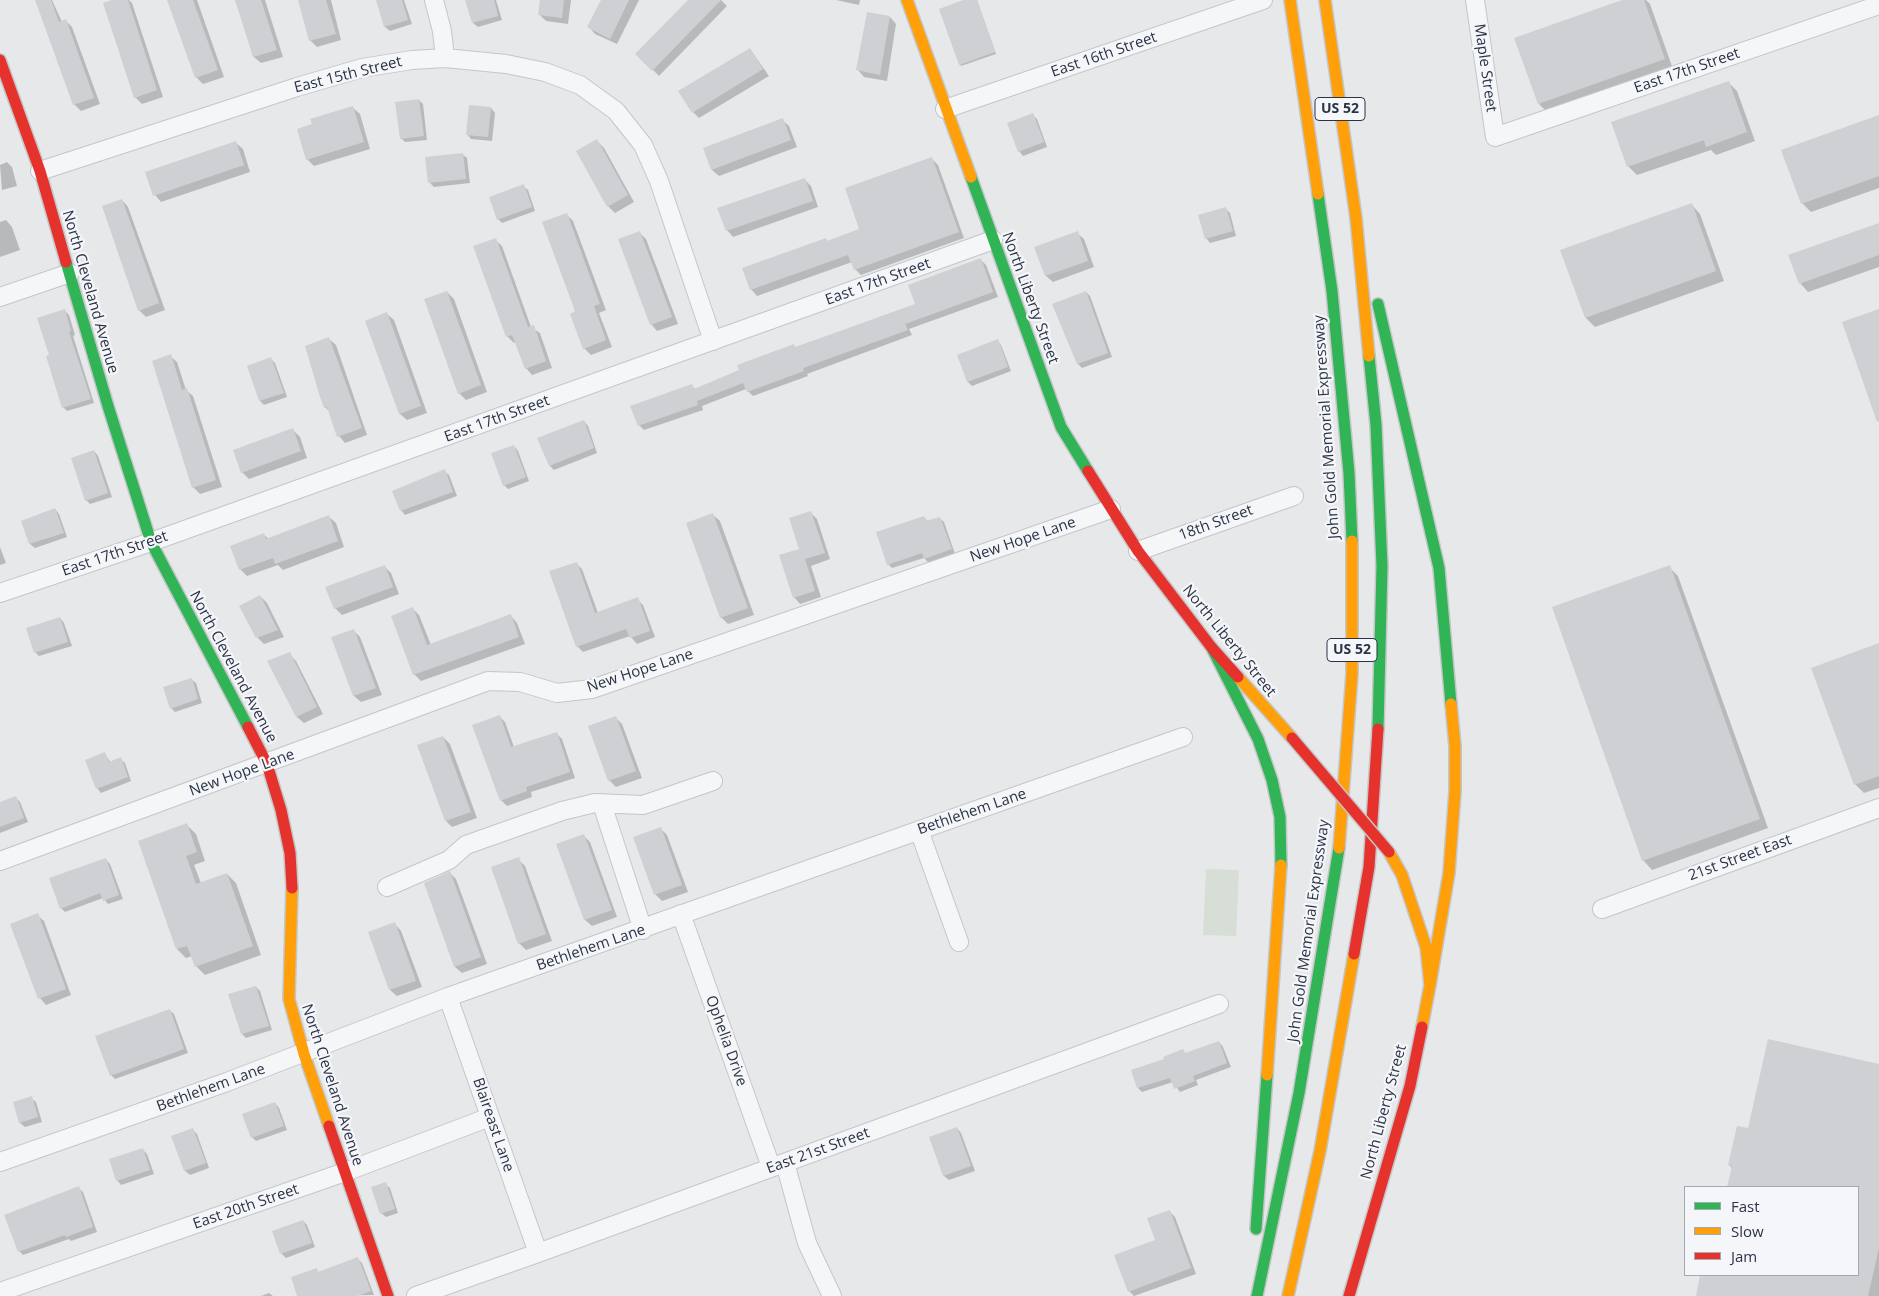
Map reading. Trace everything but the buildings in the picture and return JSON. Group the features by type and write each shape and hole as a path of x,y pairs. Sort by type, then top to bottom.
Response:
{"main road":[{"name":"North Liberty Street","path":"907,0 945,110 1061,427 1138,551 1212,648 1389,852 1402,875 1421,929 1426,947 1430,985 1410,1086 1349,1296"},
{"name":"John Gold Memorial Expressway","path":"1258,1296 1299,1093 1338,859 1352,674 1353,581 1349,473 1332,291 1290,0"},
{"name":"US 52","path":"1288,1296 1320,1151 1369,867 1379,711 1382,566 1376,425 1356,218 1325,0"},
{"name":"North Cleveland Avenue","path":"0,60 6,94 40,171 108,406 151,542 267,764 281,810 290,854 292,893 289,999 304,1054 388,1296"},
{"path":"1356,218 1376,291 1439,568 1453,718 1455,790 1449,872 1430,985"},
{"path":"1212,648 1258,739 1272,780 1280,817 1282,856 1252,1296"}],"street":[{"path":"434,0 442,31 445,58"},
{"name":"East 16th Street","path":"945,110 1263,0"},
{"name":"Maple Street","path":"1476,0 1495,136"},
{"name":"East 17th Street","path":"1495,136 1879,5"},
{"name":"East 15th Street","path":"40,171 297,86 362,68 412,60 445,58 506,64 545,72 580,85 616,112 643,144 659,181 713,341"},
{"name":"East 17th Street","path":"0,593 151,542 993,240"},
{"path":"0,297 70,273"},
{"name":"18th Street","path":"1138,551 1294,496"},
{"name":"New Hope Lane","path":"0,861 488,681 520,682 557,693 592,689 1111,509"},
{"name":"Bethlehem Lane","path":"0,1162 304,1054 448,997 643,930 681,914 1070,778 1182,736"},
{"path":"387,887 449,860 466,845 562,811 602,804 643,805 713,782"},
{"path":"602,804 643,930"},
{"name":"21st Street East","path":"1602,909 1879,808"},
{"path":"920,830 960,942"},
{"name":"Ophelia Drive","path":"681,914 806,1242 832,1296"},
{"name":"Blaireast Lane","path":"448,997 538,1254"},
{"name":"East 21st Street","path":"416,1296 538,1254 1219,1004"},
{"name":"East 20th Street","path":"0,1292 344,1172 490,1117"}],"shaded area":[{"path":"1206,869 1239,870 1236,936 1203,935"}],"traffic: fast":[{"path":"971,177 1061,427 1088,471"},
{"path":"1318,194 1332,291 1349,473 1352,541"},
{"path":"66,262 108,406 151,542 248,727"},
{"path":"1378,304 1439,568 1451,704"},
{"path":"1369,356 1376,425 1382,566 1378,729"},
{"path":"1212,648 1258,739 1272,780 1280,817 1281,865"},
{"path":"1257,1296 1299,1093 1339,848"},
{"path":"1256,1229 1267,1075"}],"traffic: slow":[{"path":"907,0 971,177"},
{"path":"1290,0 1318,194"},
{"path":"1325,0 1356,218 1369,356"},
{"path":"1339,848 1352,674 1352,541"},
{"path":"1238,677 1292,738"},
{"path":"1430,985 1449,873 1455,791 1455,746 1451,704"},
{"path":"1389,852 1402,875 1426,947 1430,985 1422,1027"},
{"path":"1267,1075 1281,865"},
{"path":"292,888 289,999 304,1054 329,1126"},
{"path":"1288,1296 1320,1151 1354,954"}],"traffic: jam":[{"path":"0,60 40,171 66,262"},
{"path":"1088,471 1138,551 1212,648 1238,677"},
{"path":"248,727 267,764 281,810 290,853 292,888"},
{"path":"1354,954 1369,867 1378,729"},
{"path":"1292,738 1389,852"},
{"path":"1349,1296 1410,1086 1422,1027"},
{"path":"329,1126 388,1296"}]}
